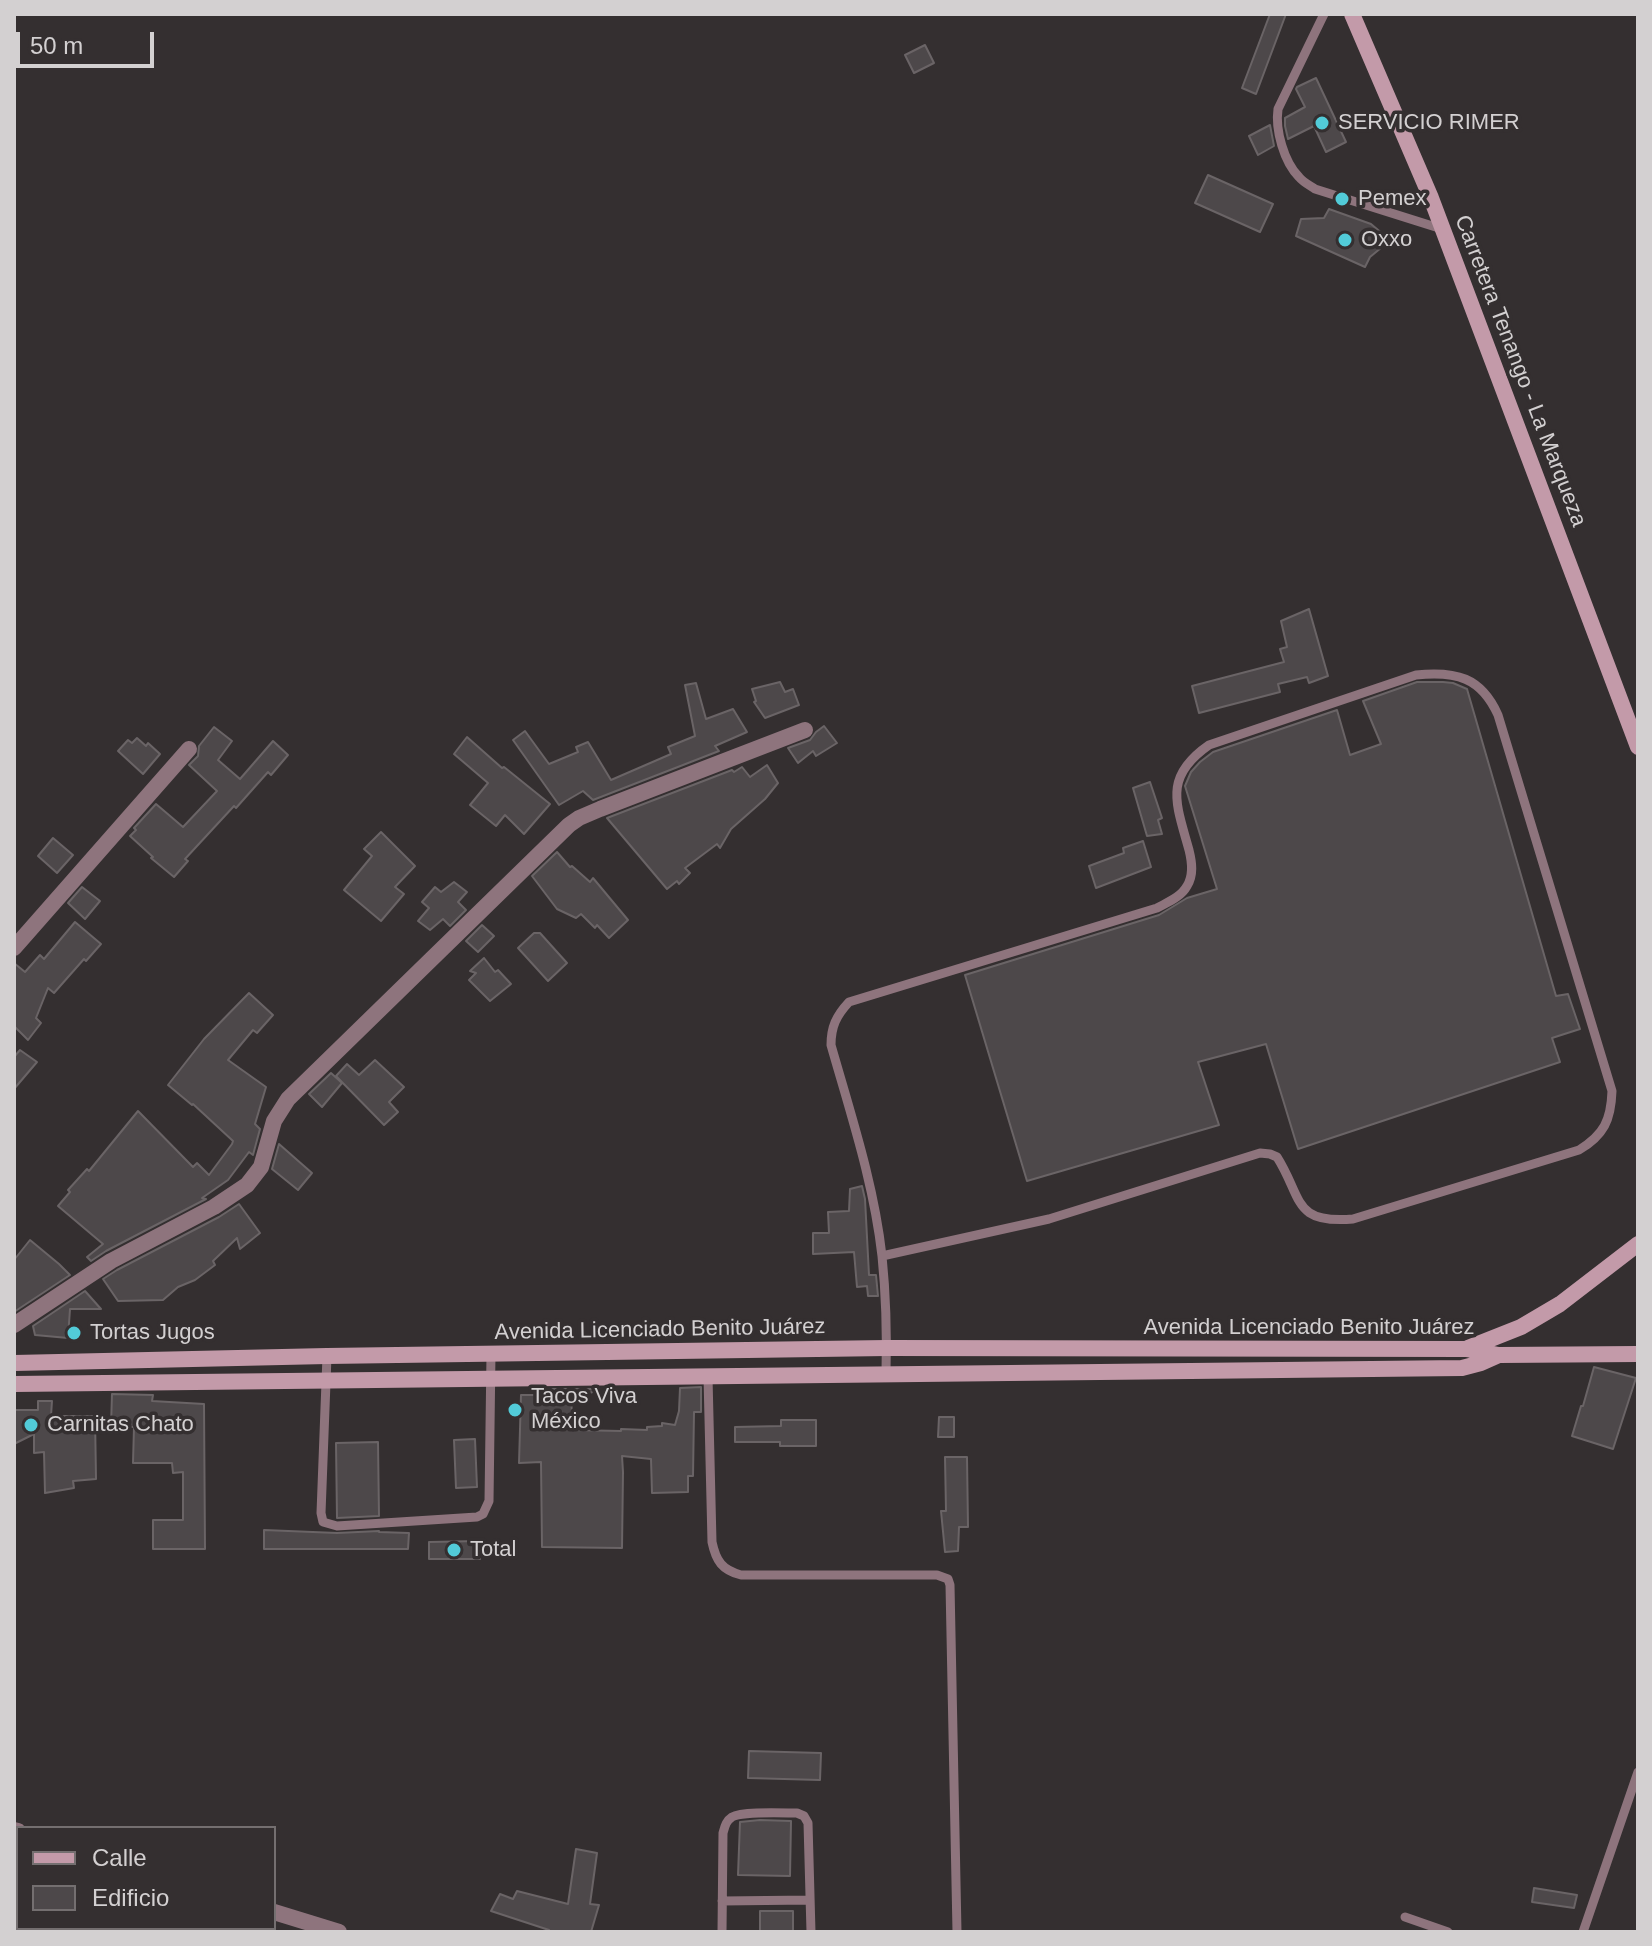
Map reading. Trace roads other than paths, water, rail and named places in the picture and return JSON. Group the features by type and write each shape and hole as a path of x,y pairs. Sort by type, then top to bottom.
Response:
{"main road":[{"name":"Carretera Tenango - La Marqueza","path":"1352,14 1443,230 1638,746"},
{"path":"1466,1349 1521,1327 1560,1304 1638,1244"},
{"name":"Avenida Licenciado Benito Juárez","path":"14,1363 887,1348 1466,1349 1499,1355"},
{"path":"1499,1355 1638,1354"},
{"name":"Avenida Licenciado Benito Juárez","path":"14,1384 1462,1368 1499,1355"}],"street":[{"path":"14,1325 111,1261 214,1207 247,1185 261,1167 274,1121 288,1099 569,825 600,809 805,730"},
{"path":"14,948 189,749"},
{"path":"276,1913 339,1932"}],"lane":[{"path":"1324,14 1278,109 1278,132 1293,170 1301,181 1315,189 1443,230"},
{"path":"882,1256 1049,1219 1260,1153 1277,1157 1305,1210 1318,1218 1334,1220 1353,1219 1579,1150 1594,1141 1605,1126 1612,1091 1498,715 1481,688 1464,677 1416,675 1209,745 1192,757 1181,772 1176,794 1192,873 1187,887 1175,899 1157,908 849,1002 838,1013 831,1031 831,1045 870,1187 882,1256 886,1374"},
{"path":"327,1356 321,1513 323,1522 337,1526 477,1517 483,1514 489,1501 491,1354"},
{"path":"708,1377 712,1542 720,1565 741,1575 937,1575 948,1579 957,1932"},
{"path":"1583,1932 1638,1772"},
{"path":"722,1932 725,1825 730,1818 739,1814 797,1813 804,1816 808,1823 811,1932"},
{"path":"722,1901 810,1900"},
{"path":"1405,1917 1448,1932"}],"place":[{"name":"SERVICIO RIMER","path":"1322,123"},
{"name":"Pemex","path":"1342,199"},
{"name":"Oxxo","path":"1345,240"},
{"name":"Tortas Jugos","path":"74,1333"},
{"name":"Tacos Viva México","path":"515,1410"},
{"name":"Carnitas Chato","path":"31,1425"},
{"name":"Total","path":"454,1550"}]}
